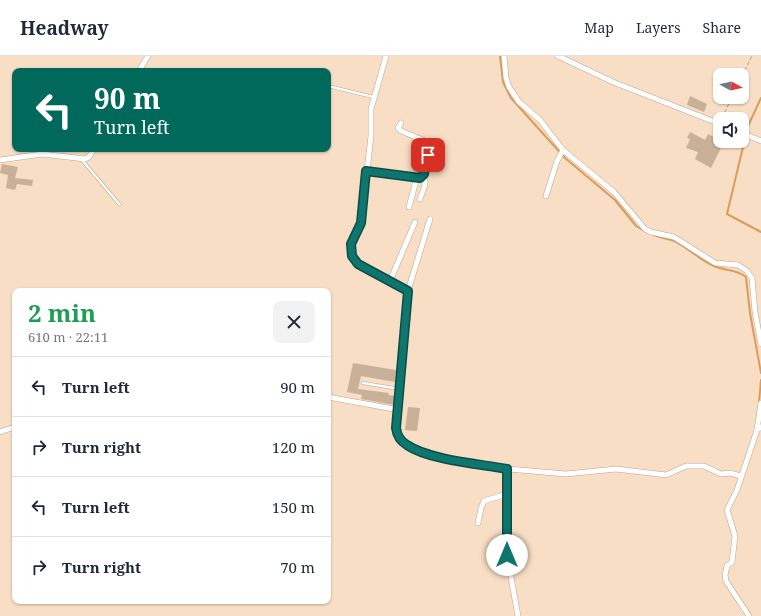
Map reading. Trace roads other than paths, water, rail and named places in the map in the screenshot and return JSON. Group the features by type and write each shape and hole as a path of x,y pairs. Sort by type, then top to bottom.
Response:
{"street":[{"path":"141,68 148,56"},
{"path":"386,56 373,97 362,220 352,242 352,254 355,262 408,291"},
{"path":"504,56 506,78 512,93 519,102 540,120 563,151 614,192 645,229 651,232 674,237 715,263 738,265 747,271 752,278 755,318 761,344"},
{"path":"558,56 613,82 713,121"},
{"path":"401,123 398,128 401,132 430,143 424,174 418,178 409,207"},
{"path":"749,136 761,141"},
{"path":"546,196 558,158 563,151"},
{"path":"0,160 42,154 82,159 89,157 92,152"},
{"path":"366,171 418,178 425,181 420,199"},
{"path":"430,219 408,291 397,434 407,446 439,457 507,469 566,474 616,469 666,475 686,466 704,466 721,474 730,473 741,476"},
{"path":"390,281 415,222"},
{"path":"331,397 399,410"},
{"path":"749,616 726,581 725,574 727,566 732,562 735,536 727,510 759,428 761,403"},
{"path":"0,432 12,428"},
{"path":"507,469 507,555 518,616"},
{"path":"478,523 484,501 507,494"}],"lane":[{"path":"331,87 373,97"},
{"path":"82,159 120,205"},
{"path":"363,383 400,389"}],"waterway":[{"path":"500,56 503,82 511,98 565,158 615,200 636,226 643,230"},
{"path":"761,98 748,126 727,214 761,232"},
{"path":"652,234 675,241 709,264 718,268 742,274 746,277 750,313 761,373"},
{"path":"759,402 761,380"}]}
